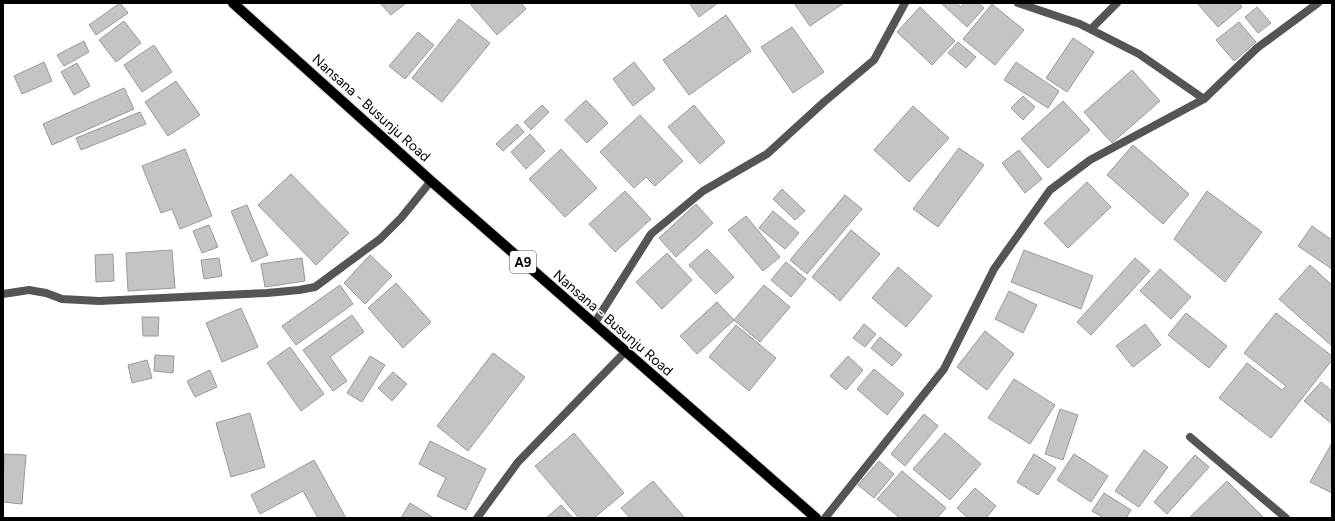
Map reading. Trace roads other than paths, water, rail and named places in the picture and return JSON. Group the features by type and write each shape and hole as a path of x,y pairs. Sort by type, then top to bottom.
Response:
{"main road":[{"name":"Nansana - Busunju Road","path":"233,3 431,181 816,518"}],"street":[{"path":"594,324 651,234 703,191 767,154 824,102 874,60 905,3"},
{"path":"1018,3 1080,24 1138,54 1204,98"},
{"path":"1091,30 1117,3"},
{"path":"825,518 944,368 994,268 1050,190 1090,160 1204,98 1257,48 1318,3"},
{"path":"3,294 29,290 46,293 62,299 99,300 267,293 315,287 380,240 401,218 431,181"},
{"path":"477,518 518,462 625,352"},
{"path":"1190,437 1286,518"}]}
